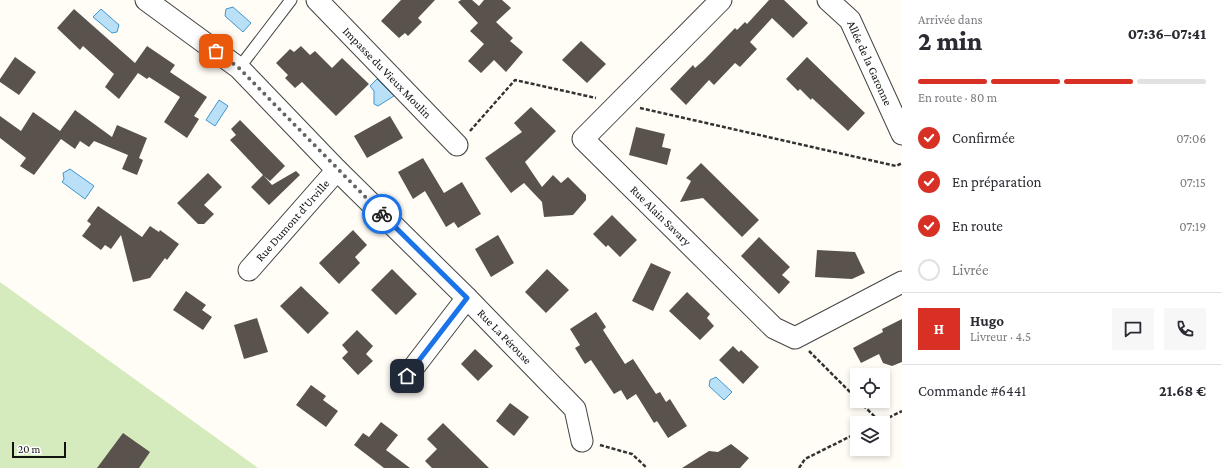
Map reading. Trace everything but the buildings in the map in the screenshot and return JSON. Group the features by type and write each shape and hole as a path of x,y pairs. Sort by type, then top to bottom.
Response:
{"street":[{"name":"Rue La Pérouse","path":"146,0 239,68 337,170 467,298 575,409 582,441"},
{"name":"Impasse du Vieux Moulin","path":"317,0 457,145"},
{"name":"Rue Alain Savary","path":"721,0 617,103 583,139 774,328 795,338"},
{"name":"Allée de la Garonne","path":"828,0 850,20 902,134"},
{"name":"Rue Dumont d'Urville","path":"249,270 337,170"},
{"path":"795,338 902,282"},
{"path":"407,376 467,298"}],"lane":[{"path":"239,68 291,0"}],"path":[{"path":"457,145 515,80 896,166 902,163"},
{"path":"795,338 850,392"},
{"path":"866,408 873,416"},
{"path":"890,417 902,411"},
{"path":"799,468 805,459 850,437"},
{"path":"582,441 632,454 647,468"}],"green space":[{"path":"0,282 258,468 0,468"}],"water":[{"path":"233,7 251,23 243,32 225,16 226,9"},
{"path":"101,9 119,25 117,32 112,33 93,17"},
{"path":"377,79 394,96 378,106 374,104 374,91 370,86"},
{"path":"219,100 228,106 215,126 206,120"},
{"path":"70,169 94,186 85,199 62,182 64,179 63,173"},
{"path":"716,377 732,392 724,400 709,386 710,380"}],"way so far":[{"path":"216,51 239,68 337,170 382,214"}],"route":[{"path":"382,214 467,298 407,376"}]}
